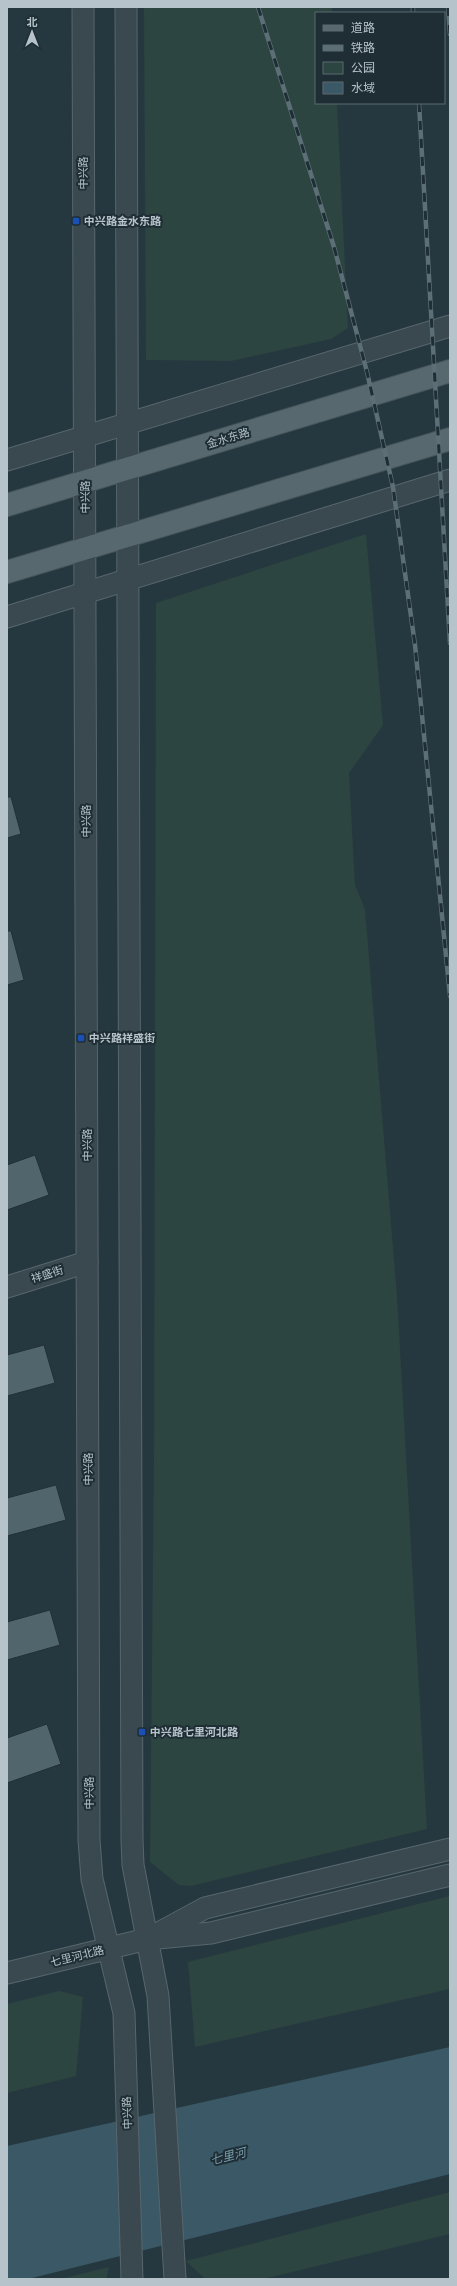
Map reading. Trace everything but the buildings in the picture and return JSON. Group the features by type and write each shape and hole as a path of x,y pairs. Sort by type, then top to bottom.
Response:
{"main road":[{"name":"金水东路","path":"7,505 450,371"},
{"path":"7,572 450,439"}],"street":[{"name":"中兴路","path":"83,7 89,1840 92,1879 124,2013 132,2279"},
{"path":"126,7 132,1840 133,1864 158,1996 175,2278"},
{"path":"7,460 450,326"},
{"path":"7,617 450,480"},
{"name":"祥盛街","path":"7,1286 87,1262"},
{"path":"147,1939 205,1908 450,1849"},
{"path":"147,1939 211,1933 450,1875"},
{"name":"七里河北路","path":"7,1973 147,1939"}],"green space":[{"path":"144,7 332,7 332,12 315,12 315,104 337,104 348,328 331,339 231,361 146,360"},
{"path":"366,534 383,725 349,773 355,885 365,909 397,1296 427,1829 191,1886 179,1885 150,1862 154,1459 156,603"},
{"path":"450,1896 450,1989 195,2047 188,1962"},
{"path":"59,1991 83,1997 76,2076 7,2093 7,2004"},
{"path":"450,2192 450,2234 263,2279 205,2279 186,2261"},
{"path":"109,2267 106,2279 60,2279"}],"water":[{"name":"七里河","path":"450,2047 450,2174 28,2279 7,2279 7,2146"}],"railway":[{"path":"258,7 334,247 367,372 393,487 415,645 450,996"},
{"path":"413,7 413,12"},
{"path":"448,7 450,34"},
{"path":"419,104 450,643"}],"place":[{"name":"中兴路金水东路","path":"76,221"},
{"name":"中兴路祥盛街","path":"81,1038"},
{"name":"中兴路七里河北路","path":"142,1732"}]}
